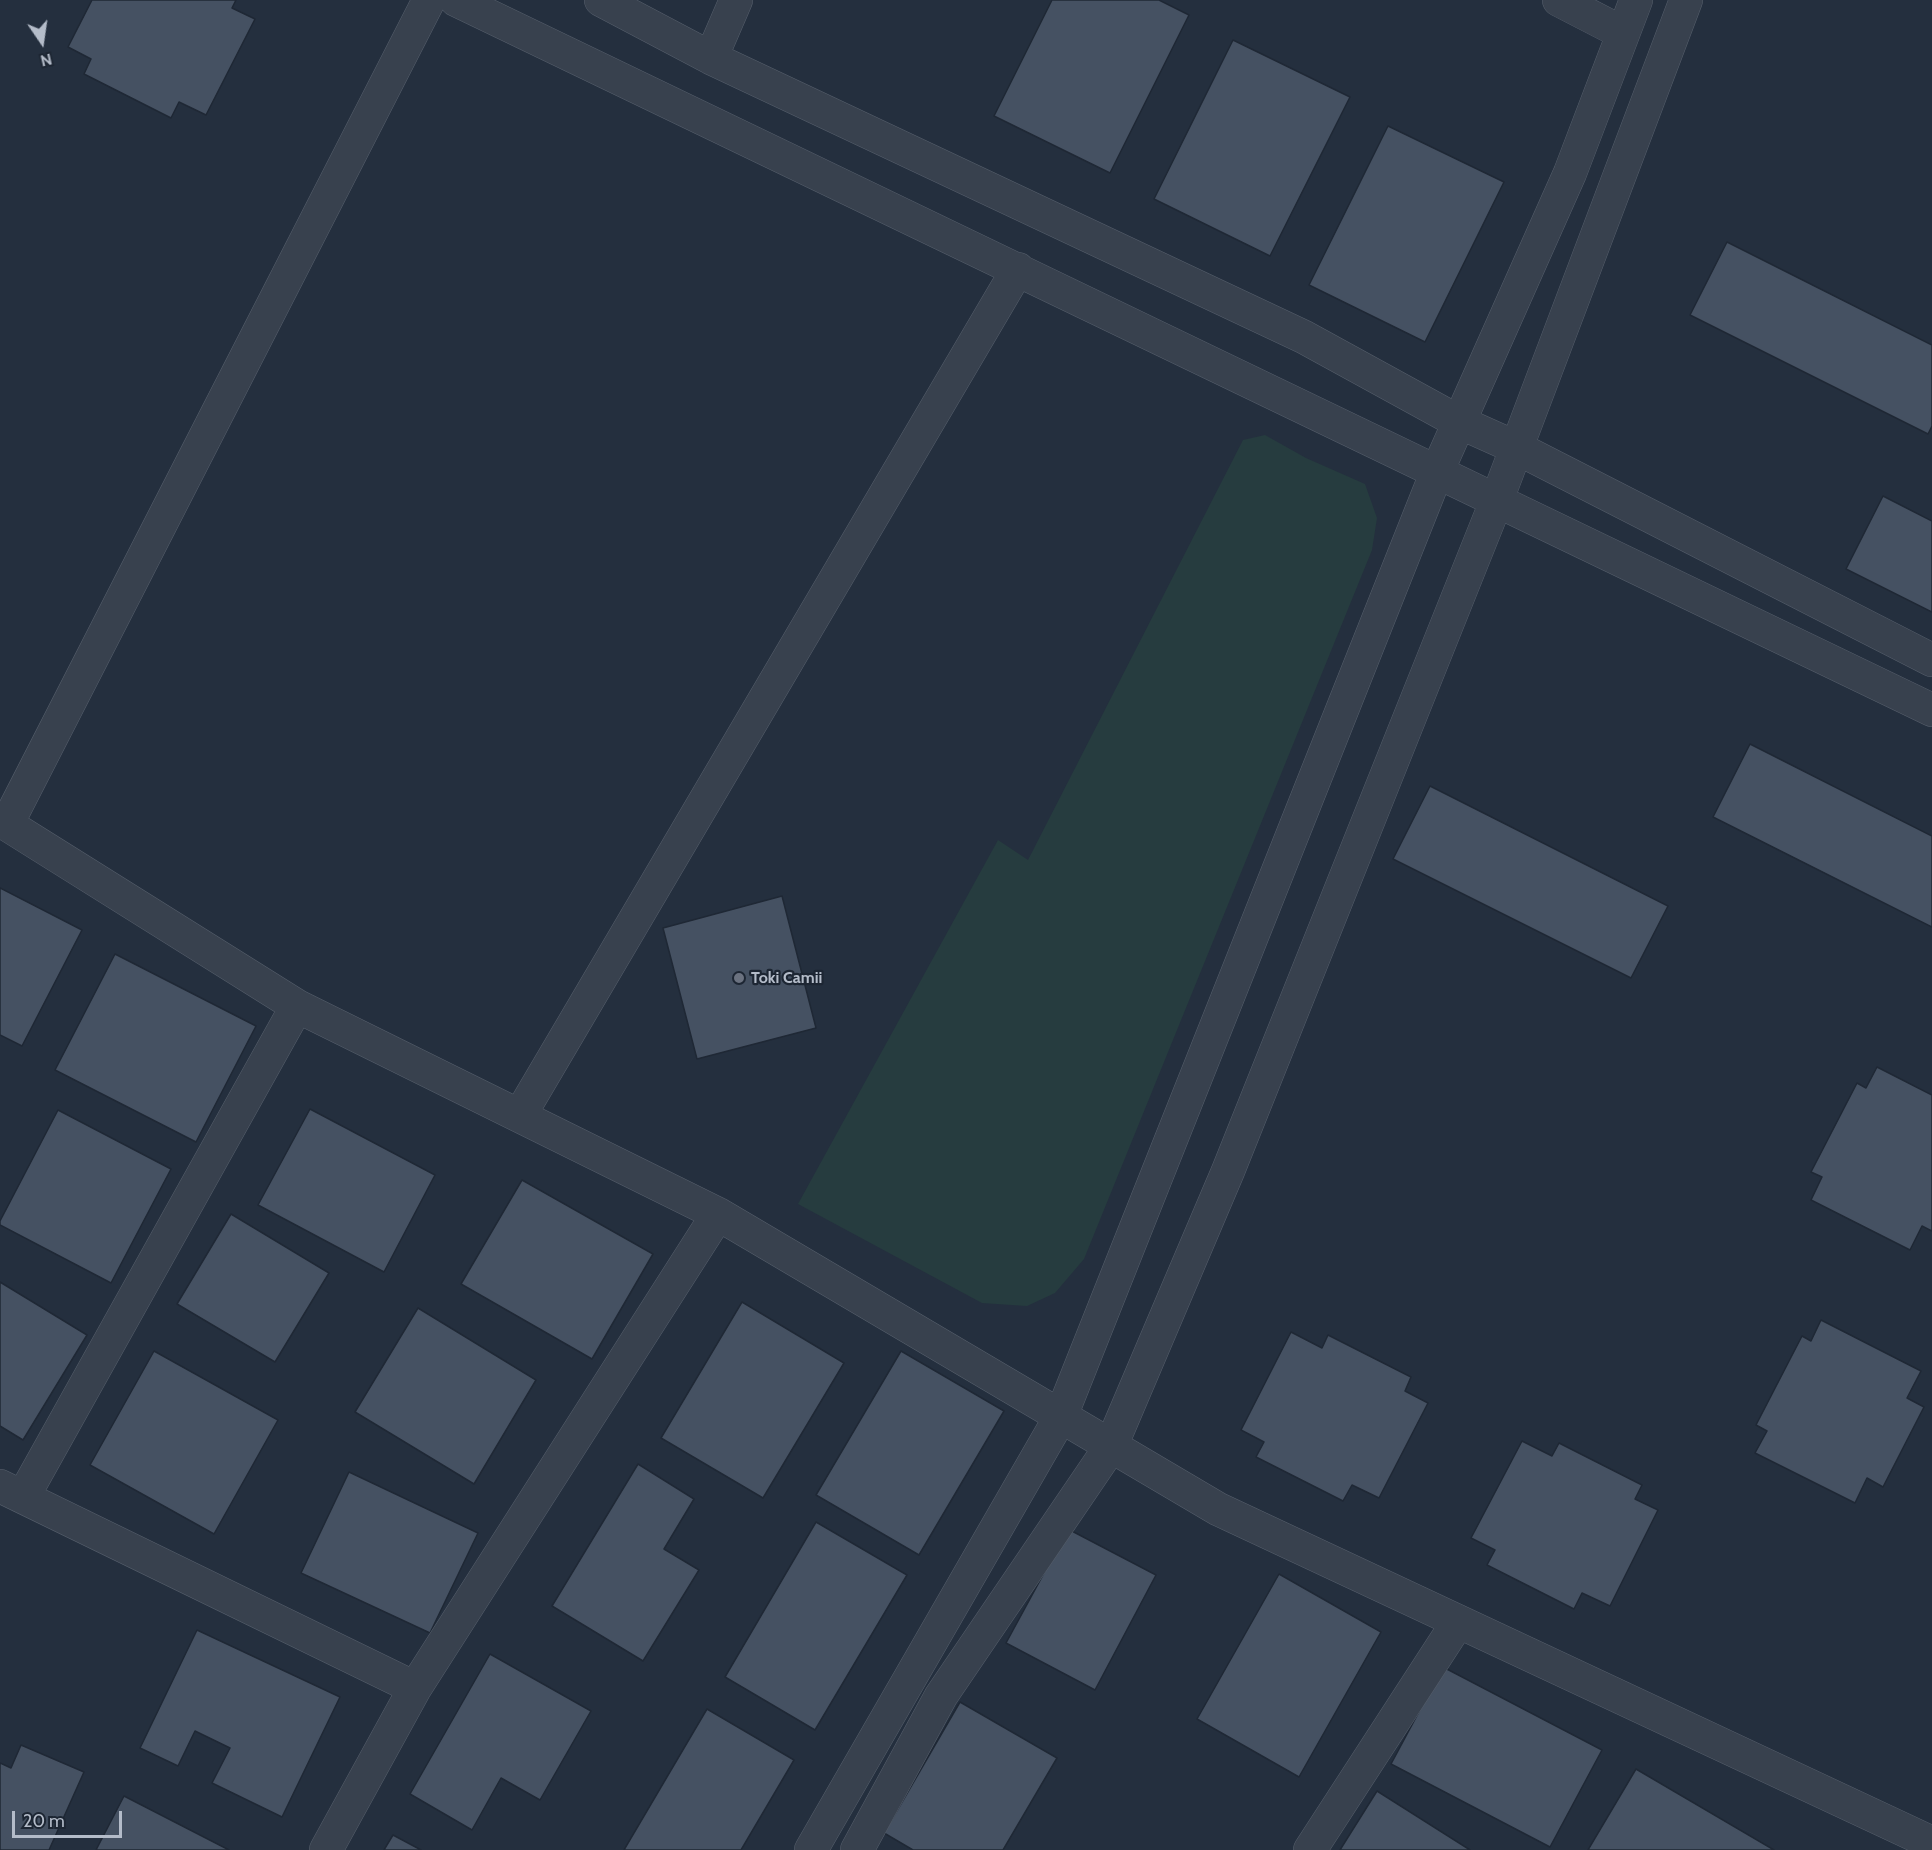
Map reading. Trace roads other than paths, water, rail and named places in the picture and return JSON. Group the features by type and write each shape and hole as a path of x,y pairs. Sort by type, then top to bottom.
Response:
{"street":[{"path":"429,0 4,822 297,1006 717,1214 1218,1509 1932,1844"},
{"path":"456,0 1018,269 1436,474 1932,710"},
{"path":"601,0 711,58 1305,337 1459,422 1516,448 1932,660"},
{"path":"711,58 736,0"},
{"path":"1559,0 1623,33"},
{"path":"811,1850 1061,1416 1436,474 1570,173 1636,0"},
{"path":"857,1850 941,1696 1111,1446 1228,1171 1496,502 1686,0"},
{"path":"520,1115 1018,269"},
{"path":"297,1006 11,1492 415,1688"},
{"path":"326,1850 415,1688 717,1214"},
{"path":"1310,1850 1458,1622"}],"place":[{"name":"Toki Camii","path":"739,978"}]}
